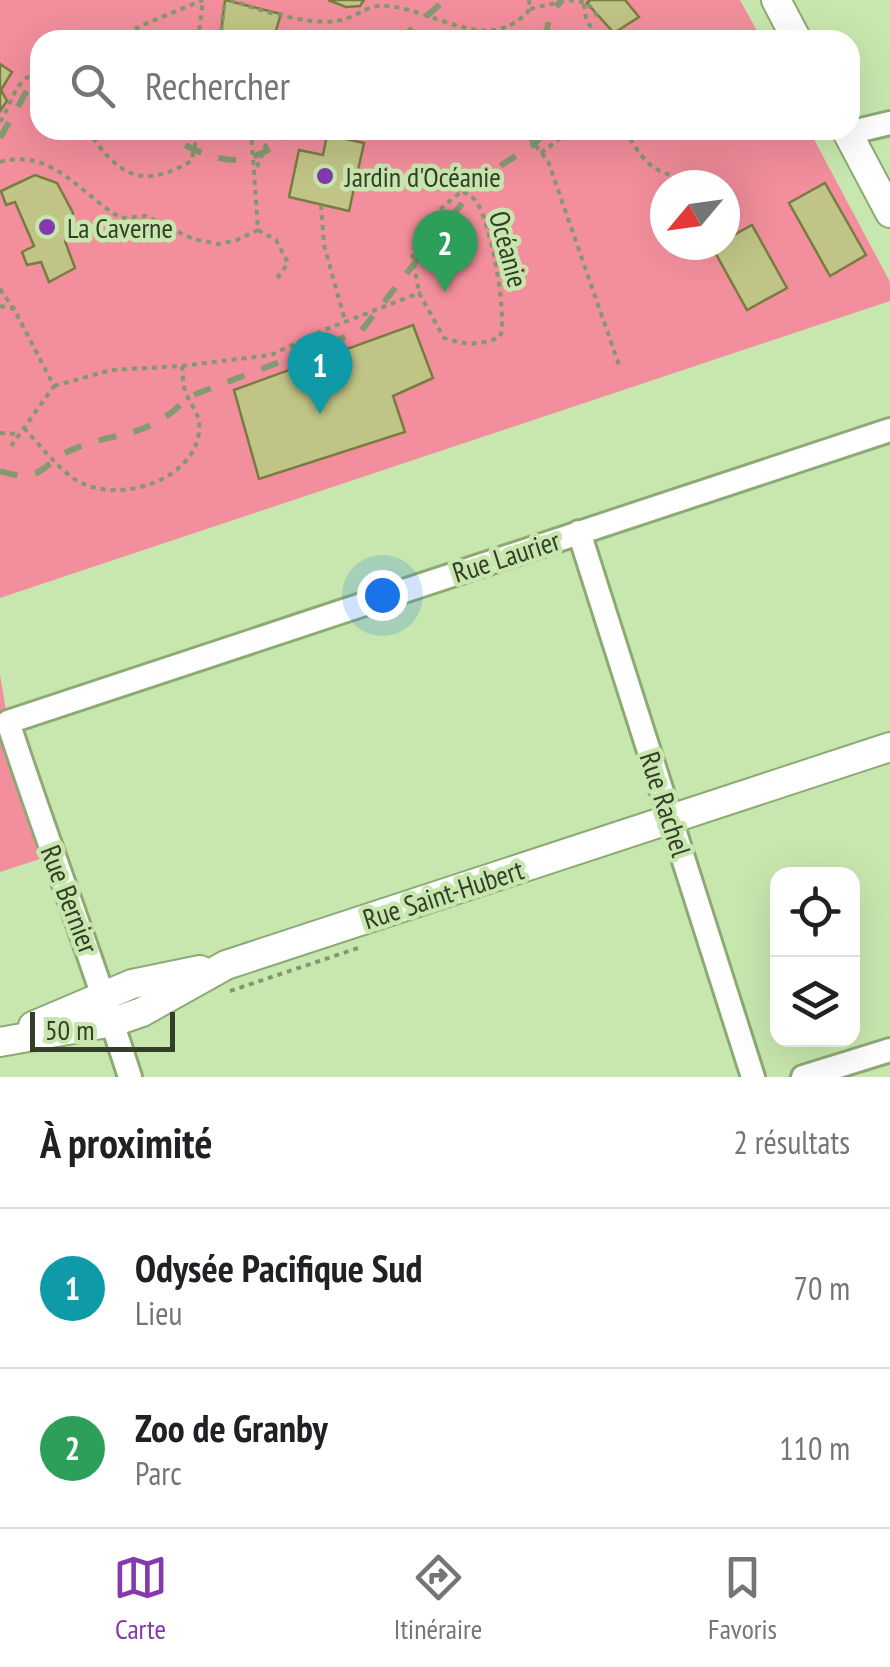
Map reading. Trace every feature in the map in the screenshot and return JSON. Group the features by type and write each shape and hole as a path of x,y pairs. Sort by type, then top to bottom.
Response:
{"street":[{"path":"776,0 792,30"},
{"path":"860,129 890,123"},
{"path":"852,140 890,213"},
{"name":"Rue Laurier","path":"8,722 890,430"},
{"name":"Rue Rachel","path":"579,532 753,1077"},
{"name":"Rue Bernier","path":"8,722 130,1077"},
{"name":"Rue Saint-Hubert","path":"0,1041 113,1022 142,1012 226,965 890,747"},
{"path":"0,1041 132,984 226,965"},
{"path":"803,1077 890,1050"}],"path":[{"path":"134,30 203,0 199,30"},
{"path":"222,30 228,0 282,14 339,22 368,6 389,6 474,30"},
{"path":"529,0 530,9"},
{"path":"505,30 530,9 568,0 585,1 599,18"},
{"path":"585,1 586,20 592,30"},
{"path":"0,122 11,106 14,92 30,74"},
{"path":"95,140 112,163 129,174 146,177 168,174 190,161 195,140"},
{"path":"253,140 258,230"},
{"path":"255,172 268,140"},
{"path":"531,140 560,194 619,365"},
{"path":"541,153 557,140"},
{"path":"630,140 640,158 657,170"},
{"path":"0,162 18,156 43,161 121,218 146,216 193,239 218,244 258,230"},
{"name":"Océanie","path":"462,191 476,200 492,247 502,294 500,337 484,344 444,338 419,293 412,253 420,236 433,226 439,210 462,191"},
{"path":"321,205 324,246 345,322"},
{"path":"258,230 276,240 288,263 275,281"},
{"path":"0,289 54,386"},
{"path":"9,449 54,386 110,370 270,355 419,293"},
{"path":"0,306 14,310"},
{"path":"24,428 75,479 104,488 131,488 167,477 184,464 199,432 194,406 186,395 182,366"},
{"path":"0,433 20,434"}],"shaded area":[{"path":"0,0 740,0 756,30 30,30 30,140 814,140 890,282 890,301 0,598"},
{"path":"0,675 8,722 52,855 0,872"}],"building":[{"path":"225,0 281,14 276,30 221,30"},
{"path":"328,0 364,0 360,6 346,7"},
{"path":"625,0 639,17 619,30 611,30 587,3"},
{"path":"0,64 12,72 1,90 7,101 0,111"},
{"name":"Jardin d'Océanie","path":"326,140 364,143 349,211 289,197 299,150 323,155"},
{"name":"La Caverne","path":"35,175 57,183 73,213 65,241 75,268 49,282 41,262 27,265 22,252 34,246 15,202 6,205 1,191"},
{"path":"825,183 866,255 830,276 789,203"},
{"path":"752,225 787,288 747,310 719,260 740,260 740,232"},
{"path":"413,325 433,378 393,396 405,432 259,479 234,390"}],"railway":[{"path":"410,30 445,0"},
{"path":"547,30 550,14 562,0"},
{"path":"0,138 30,87"},
{"path":"175,140 209,155 241,160 282,140"},
{"path":"0,471 35,474 80,446 158,422 188,397 361,331 483,177 538,140"}],"place":[{"name":"Jardin d'Océanie","path":"325,176"},
{"name":"La Caverne","path":"47,227"},
{"name":"Zoo de Granby","path":"445,292"},
{"name":"Odysée Pacifique Sud","path":"320,414"}]}
